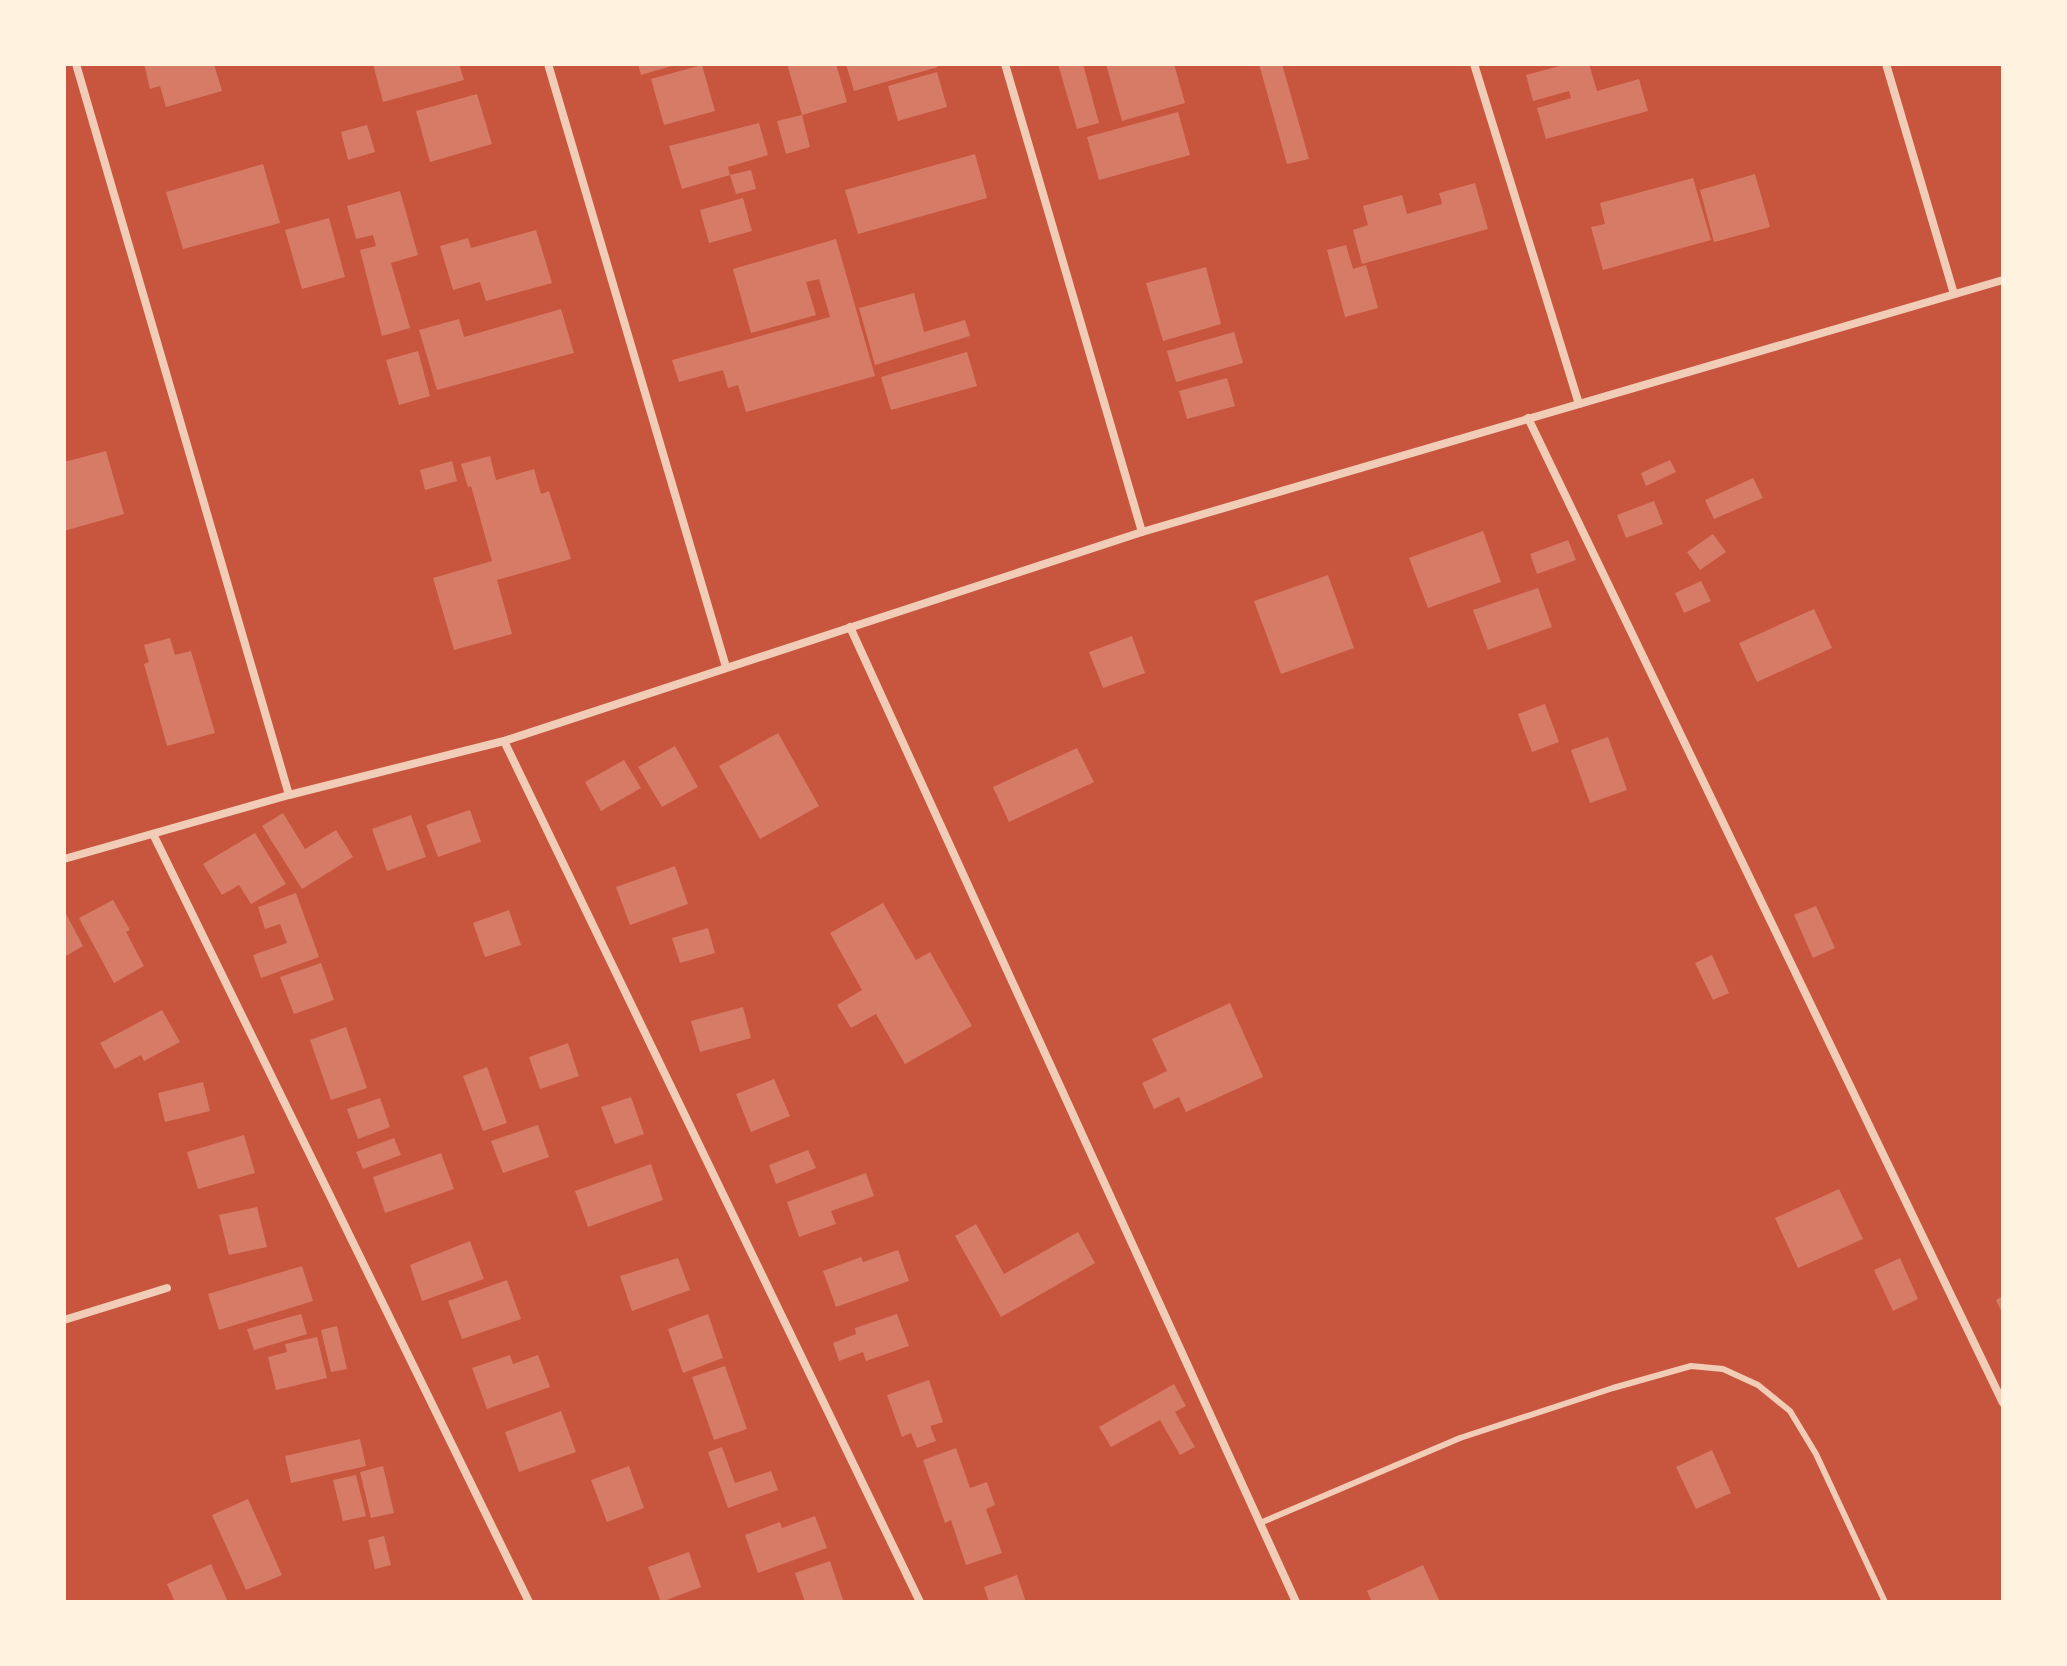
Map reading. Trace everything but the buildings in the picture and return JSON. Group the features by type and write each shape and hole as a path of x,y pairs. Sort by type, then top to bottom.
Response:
{"street":[{"path":"76,64 289,795"},
{"path":"548,64 726,667"},
{"path":"1005,64 1142,532"},
{"path":"1474,64 1579,404"},
{"path":"1886,64 1954,294"},
{"path":"64,859 289,795 504,741 1142,532 2003,280"},
{"path":"1528,418 2003,1403"},
{"path":"850,627 1296,1602"},
{"path":"504,741 920,1602"},
{"path":"153,834 529,1602"},
{"path":"64,1320 167,1288"}],"lane":[{"path":"1260,1523 1460,1438 1691,1366 1723,1369 1758,1385 1790,1411 1816,1454 1885,1602"}]}
